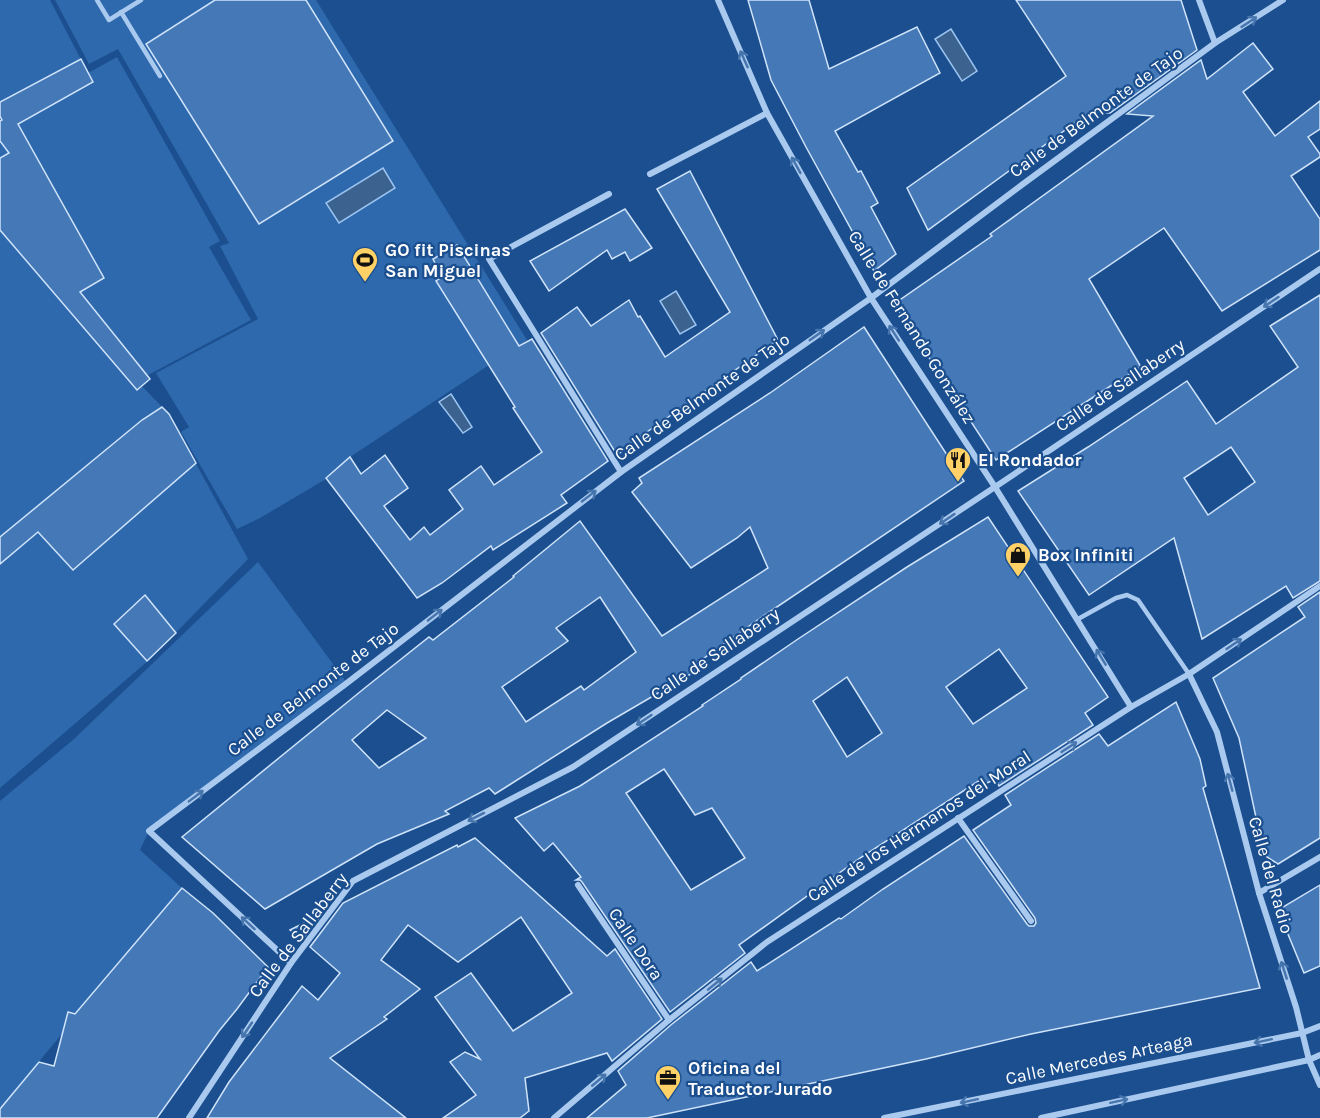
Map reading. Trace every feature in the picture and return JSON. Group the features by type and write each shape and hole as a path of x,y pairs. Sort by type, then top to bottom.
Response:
{"street":[{"name":"Calle de Fernando González","path":"718,0 767,113 871,298 995,487 1131,707"},
{"path":"1199,0 1215,44"},
{"name":"Calle de Belmonte de Tajo","path":"291,963 149,831 347,683 621,472 871,298 1215,44 1282,0"},
{"path":"650,174 767,113"},
{"path":"609,194 489,259 621,472"},
{"name":"Calle de Sallaberry","path":"189,1118 291,963 353,881 573,767 1320,269"},
{"name":"Calle de los Hermanos del Moral","path":"554,1118 669,1020 767,942 1131,707 1189,674 1320,586"},
{"name":"Calle del Radio","path":"1189,674 1217,732 1259,892 1296,1007 1309,1060 1320,1086"},
{"path":"958,818 1031,921"},
{"path":"1259,892 1320,857"},
{"name":"Calle Dora","path":"578,885 669,1020"},
{"name":"Calle Mercedes Arteaga","path":"884,1118 1302,1033 1320,1026"},
{"path":"1041,1118 1309,1060 1320,1055"}],"lane":[{"path":"97,0 109,20 141,0"},
{"path":"121,12 160,76"},
{"path":"1078,619 1116,598 1127,595 1138,600 1189,674"}],"shaded area":[{"path":"0,0 50,0 88,73 117,57 220,241 209,247 251,320 137,381 169,414 248,559 149,660 0,788"},
{"name":"GO fit Piscinas San Miguel","path":"55,0 316,0 527,340 350,457 326,479 237,529 181,432 189,427 156,373 258,319 220,246 229,243 118,49 89,64"},
{"path":"951,29 977,71 962,81 935,39"},
{"path":"383,168 395,188 339,223 326,203"},
{"path":"676,291 696,325 680,334 660,301"},
{"path":"451,394 472,427 463,433 439,402"},
{"path":"258,562 347,683 149,831 140,850 182,888 0,1109 0,801 74,739"}],"building":[{"path":"215,0 306,0 393,141 259,224 146,44"},
{"path":"748,0 809,0 829,69 917,27 940,73 835,131 858,172 861,171 878,203 871,207 896,254 874,271 771,80"},
{"path":"1016,0 1181,0 1197,50 1110,113 1090,112 928,230 907,188 1066,76"},
{"path":"1253,43 1273,69 1243,92 1275,136 1320,101 1320,129 1308,137 1320,157 1291,176 1320,219 1320,250 1222,311 1164,228 1089,279 1141,367 996,460 894,304 992,236 990,234 1153,116 1127,114 1201,60 1207,79"},
{"path":"81,59 93,82 18,124 104,278 80,292 150,379 137,390 0,230 0,158 9,153 0,141 0,121 2,120 0,102"},
{"path":"690,171 778,340 617,455 541,333 577,307 591,326 629,300 665,357 730,312 657,189"},
{"path":"625,209 652,248 630,261 625,252 612,259 607,250 549,291 530,261"},
{"path":"457,245 519,346 532,339 608,461 561,495 567,503 493,550 491,546 442,583 417,598 326,478 350,457 361,474 385,455 408,488 384,506 410,540 424,527 430,535 463,509 449,490 481,466 494,485 542,452 436,281 442,277 433,259"},
{"path":"1320,295 1320,581 1293,598 1286,586 1202,639 1174,538 1089,595 1018,491 1187,381 1216,424 1298,367 1270,326","holes":["1231,447 1255,482 1208,515 1184,478"]},
{"path":"864,327 964,481 759,619 693,666 696,671 607,723 495,794 489,788 445,811 449,814 377,844 265,909 182,837 366,687 429,637 433,640 514,577 580,521 662,636 768,568 750,527 691,568 632,492 642,483 639,478 770,393","holes":["600,597 636,652 584,690 581,686 526,722 502,687 568,641 556,628","387,710 426,738 379,768 352,740"]},
{"path":"162,407 169,414 196,463 73,570 38,532 0,564 0,537 142,420"},
{"path":"988,517 1108,697 1085,713 1093,725 999,786 995,779 983,785 980,780 860,858 739,945 745,953 670,1012 582,882 576,880 581,877 553,843 544,851 515,818 580,786 703,706 798,639","holes":["999,649 1027,688 973,724 946,687","847,677 882,733 847,757 813,701","664,769 695,815 712,808 745,858 691,890 626,793"]},
{"path":"1320,592 1320,838 1278,864 1264,855 1239,738 1213,678 1305,617 1298,607"},
{"path":"145,595 176,633 147,661 114,624"},
{"path":"1176,702 1200,759 1206,786 1203,788 1260,988 1031,1034 926,1059 647,1118 587,1118 626,1085 618,1071 672,1024 751,962 757,971 839,918 841,919 964,836 1027,924 1034,926 1035,918 973,830 1011,805 1005,795 1099,734 1108,746"},
{"path":"475,838 607,956 615,949 662,1019 612,1061 607,1053 525,1078 529,1111 520,1118 443,1118 476,1095 450,1062 465,1052 480,1059 435,997 471,973 513,1031 572,993 521,917 458,962 408,925 381,960 420,989 384,1017 387,1019 330,1058 406,1118 207,1118 229,1082 302,986 318,1000 340,973 310,947 343,903"},
{"path":"1320,885 1320,966 1304,973 1278,910"},
{"path":"182,888 213,913 268,967 157,1118 0,1118 0,1109 39,1062 54,1066 68,1012 75,1014"},
{"path":"322,914 302,940 290,930"}],"place":[{"name":"GO fit Piscinas San Miguel","path":"365,283"},
{"name":"El Rondador","path":"958,483"},
{"name":"Box Infiniti","path":"1018,578"},
{"name":"Oficina del Traductor Jurado","path":"668,1101"}]}
